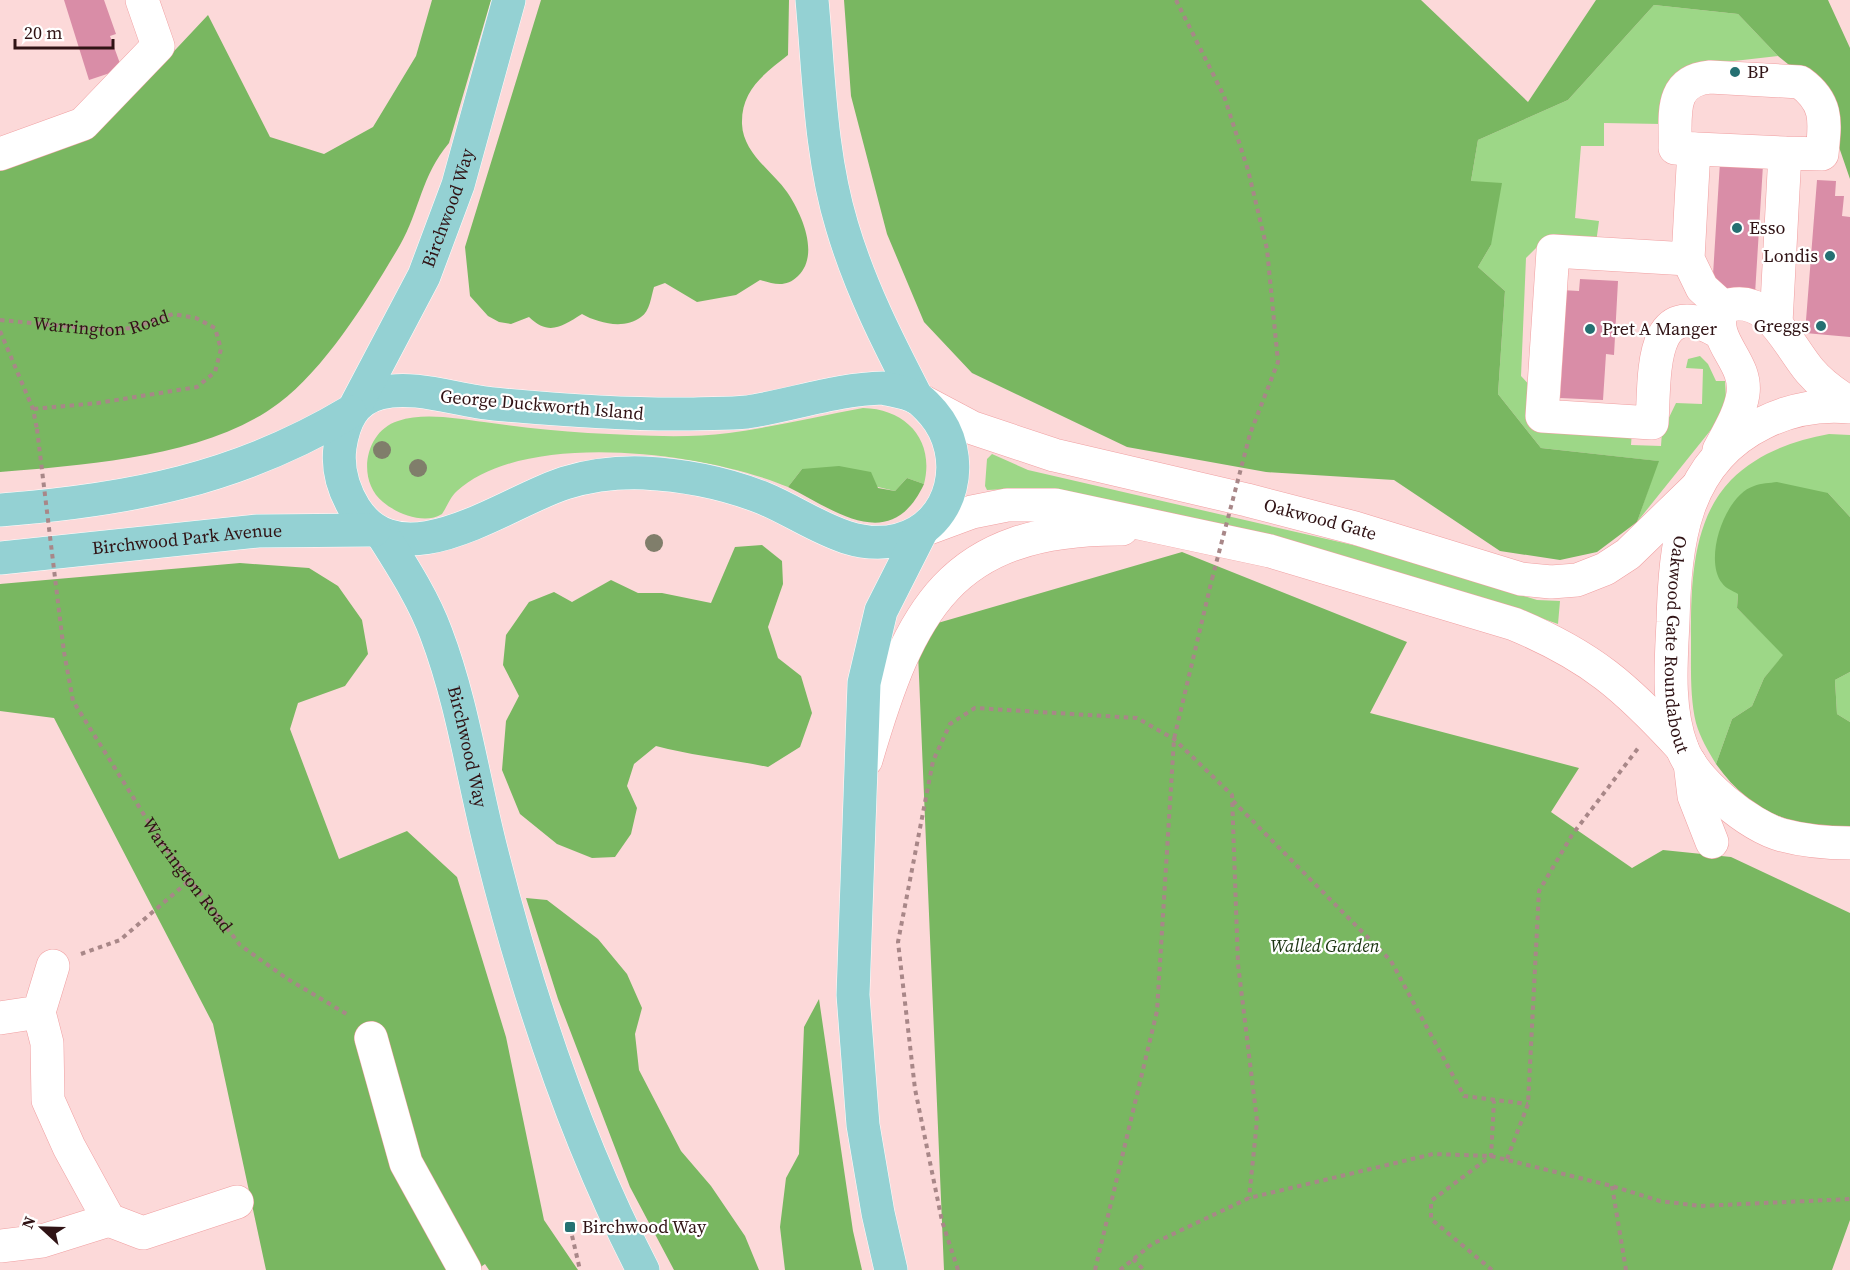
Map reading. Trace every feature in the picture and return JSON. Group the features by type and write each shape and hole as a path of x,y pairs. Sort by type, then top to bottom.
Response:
{"main road":[{"name":"Birchwood Way","path":"353,408 424,276 458,185 509,0"},
{"path":"812,0 824,135 841,224 879,327 919,399 940,422 951,443 954,466 951,490 943,509 923,530 881,611 870,649 864,683 853,994 863,1125 878,1214 891,1270"},
{"name":"George Duckworth Island","path":"353,408 376,394 395,390 490,404 653,415 744,412 858,388 883,388 919,399"},
{"path":"0,510 145,493 214,475 261,458 311,435 353,408"},
{"path":"353,408 342,436 339,458 342,479 349,499 361,517 378,532 406,540 438,535 476,522 563,483 596,475 623,472 699,478 781,506 825,530 857,541 881,544 923,530"},
{"name":"Birchwood Park Avenue","path":"0,558 258,531 378,532"},
{"name":"Birchwood Way","path":"378,532 413,585 440,642 451,675 492,854 532,992 576,1126 643,1270"}],"street":[{"path":"0,154 84,124 158,46 142,0"},
{"path":"1698,78 1800,82 1811,89 1826,118 1822,154 1694,149 1675,148 1677,100 1688,83 1698,78"},
{"path":"1694,149 1688,259 1721,320 1739,365 1743,393 1735,420 1716,457"},
{"path":"1776,323 1785,153"},
{"path":"1688,259 1553,251 1542,416 1652,423 1657,351 1661,338 1670,326 1684,320 1704,323 1721,320 1737,302 1754,307 1776,323 1809,370 1827,388 1850,405"},
{"name":"Oakwood Gate","path":"919,399 974,428 1054,455 1247,500 1377,534 1521,579 1551,582 1577,580 1605,569 1628,554 1696,488"},
{"name":"Oakwood Gate Roundabout","path":"1841,849 1780,835 1743,815 1713,790 1686,756 1674,716 1671,674 1675,563 1683,525 1696,488 1716,457 1744,432 1784,413 1824,405 1850,405"},
{"path":"923,530 972,512 1007,505 1055,505 1281,554 1514,624 1545,637 1600,669 1634,698 1686,756 1694,796 1712,842"},
{"path":"862,776 887,695 917,625 951,581 975,562 1002,548 1028,539 1115,529 1178,530"},
{"path":"52,966 39,1012 47,1042 48,1100 69,1147 109,1220"},
{"path":"0,1018 39,1012"},
{"path":"371,1038 405,1163 465,1270"},
{"path":"0,1246 42,1241 109,1220 143,1233 237,1202"}],"path":[{"path":"1095,1270 1157,1011 1174,739 1212,579 1250,434 1278,362 1267,249 1248,170 1224,96 1176,0"},
{"name":"Warrington Road","path":"0,320 105,330 132,328 173,314 196,318 215,328 221,349 215,372 197,387 98,403 33,409"},
{"name":"Warrington Road","path":"0,331 33,409 37,429 64,652 73,701 161,842 240,945 286,978 345,1011 371,1038"},
{"path":"958,1270 942,1221 915,1089 898,942 933,761 950,724 975,708 1137,718 1174,739 1232,795 1238,964 1257,1121 1249,1198"},
{"path":"1506,1159 1528,1104 1539,891 1572,835 1643,742 1686,756"},
{"path":"1233,801 1391,961 1464,1096 1528,1104"},
{"path":"52,966 93,948 120,940 190,879"},
{"path":"1491,1156 1494,1101"},
{"path":"1120,1270 1152,1244 1249,1198 1433,1154 1491,1156 1506,1159 1612,1186 1660,1202 1700,1206 1850,1199"},
{"path":"1491,1156 1431,1201 1431,1219 1492,1270"},
{"path":"1612,1186 1626,1270"},
{"path":"570,1227 580,1270"},
{"path":"1133,1259 1144,1270"}],"green space":[{"path":"432,0 491,0 449,143 432,168 400,245 346,330 314,371 279,403 250,421 218,436 145,455 70,466 0,472 0,170 100,130 208,15 270,137 324,154 373,127 416,56"},
{"path":"541,0 789,0 788,55 763,76 750,92 745,102 742,124 747,144 787,192 803,223 808,257 798,276 784,284 760,280 736,295 697,302 665,283 654,287 650,304 644,314 627,323 611,324 582,314 561,326 549,328 536,323 529,317 511,324 499,322 488,316 470,296 465,247"},
{"path":"844,0 1421,0 1528,102 1596,0 1828,0 1850,48 1850,179 1819,89 1778,56 1738,14 1654,5 1568,100 1478,140 1471,181 1502,183 1491,245 1478,267 1505,291 1498,394 1541,448 1659,461 1637,522 1597,552 1560,560 1500,551 1394,480 1266,472 1127,447 972,373 924,322 887,234 851,96"},
{"path":"1654,5 1738,14 1778,56 1690,66 1662,124 1604,123 1604,146 1581,146 1575,218 1599,221 1596,243 1543,241 1526,258 1521,376 1535,391 1632,431 1631,445 1661,446 1662,432 1676,403 1702,404 1703,369 1686,368 1688,359 1700,356 1708,364 1716,381 1725,381 1726,399 1718,421 1637,522 1658,461 1541,448 1498,394 1505,291 1478,267 1491,245 1471,181 1478,140 1568,100"},
{"path":"863,408 893,414 914,430 925,454 924,484 907,478 895,491 802,469 788,487 712,464 619,453 571,453 527,459 488,471 457,491 442,514 420,518 403,514 383,502 369,481 367,469 368,457 378,435 387,426 408,418 452,418 575,432 694,436 746,431"},
{"path":"1829,434 1850,435 1850,517 1828,493 1738,594 1737,608 1784,655 1764,678 1752,706 1732,719 1716,764 1698,728 1692,694 1691,602 1700,536 1707,516 1718,497 1731,480 1752,462 1802,440"},
{"path":"992,454 1028,470 1357,546 1537,600 1560,601 1558,624 1484,598 1297,543 1095,499 1032,488 987,490 985,486 987,459"},
{"path":"839,466 871,472 878,488 895,491 907,478 924,484 911,505 896,518 879,522 862,521 843,515 788,487 802,469"},
{"path":"1777,482 1828,493 1850,517 1850,672 1835,680 1837,714 1850,722 1850,829 1809,825 1774,814 1743,795 1716,764 1732,719 1752,706 1764,678 1783,655 1737,608 1738,594 1723,585 1717,572 1716,544 1726,514 1734,502 1744,492 1757,485"},
{"path":"762,545 782,561 783,584 768,627 778,658 801,676 812,713 800,747 768,767 656,746 634,764 627,786 637,808 631,834 615,857 592,858 557,844 520,814 502,770 506,721 519,696 503,665 506,635 529,602 554,592 572,602 611,580 638,593 662,593 711,603 735,547"},
{"name":"Walled Garden","path":"1182,552 1407,642 1370,713 1579,768 1551,812 1632,868 1663,850 1731,857 1850,913 1850,1220 1832,1270 944,1270 917,629"},
{"path":"240,563 309,568 338,586 362,620 368,654 345,686 298,703 290,729 339,859 407,831 457,877 506,1037 544,1220 578,1270 489,1270 485,1264 476,1270 266,1270 213,1024 54,718 0,711 0,584"},
{"path":"1850,672 1850,722 1837,714 1835,680"},
{"path":"526,898 547,900 598,939 627,974 642,1008 635,1034 639,1070 681,1151 711,1186 745,1236 759,1270 674,1270 630,1187 558,999"},
{"path":"819,999 853,1231 862,1270 785,1270 780,1227 786,1178 799,1154 804,1027"}],"building":[{"path":"64,0 104,0 116,34 110,36 122,69 89,80"},
{"name":"Esso","path":"1720,162 1763,165 1755,294 1712,291"},
{"name":"Londis","path":"1817,180 1836,181 1835,196 1844,196 1842,216 1850,217 1850,337 1805,333"},
{"name":"Pret A Manger","path":"1580,279 1618,281 1614,355 1606,354 1603,400 1560,398 1565,318 1561,290 1579,291"}],"place":[{"name":"BP","path":"1735,72"},
{"name":"Esso","path":"1737,228"},
{"name":"Londis","path":"1830,256"},
{"name":"Greggs","path":"1821,326"},
{"name":"Pret A Manger","path":"1590,329"},
{"name":"Birchwood Way","path":"570,1227"}]}
